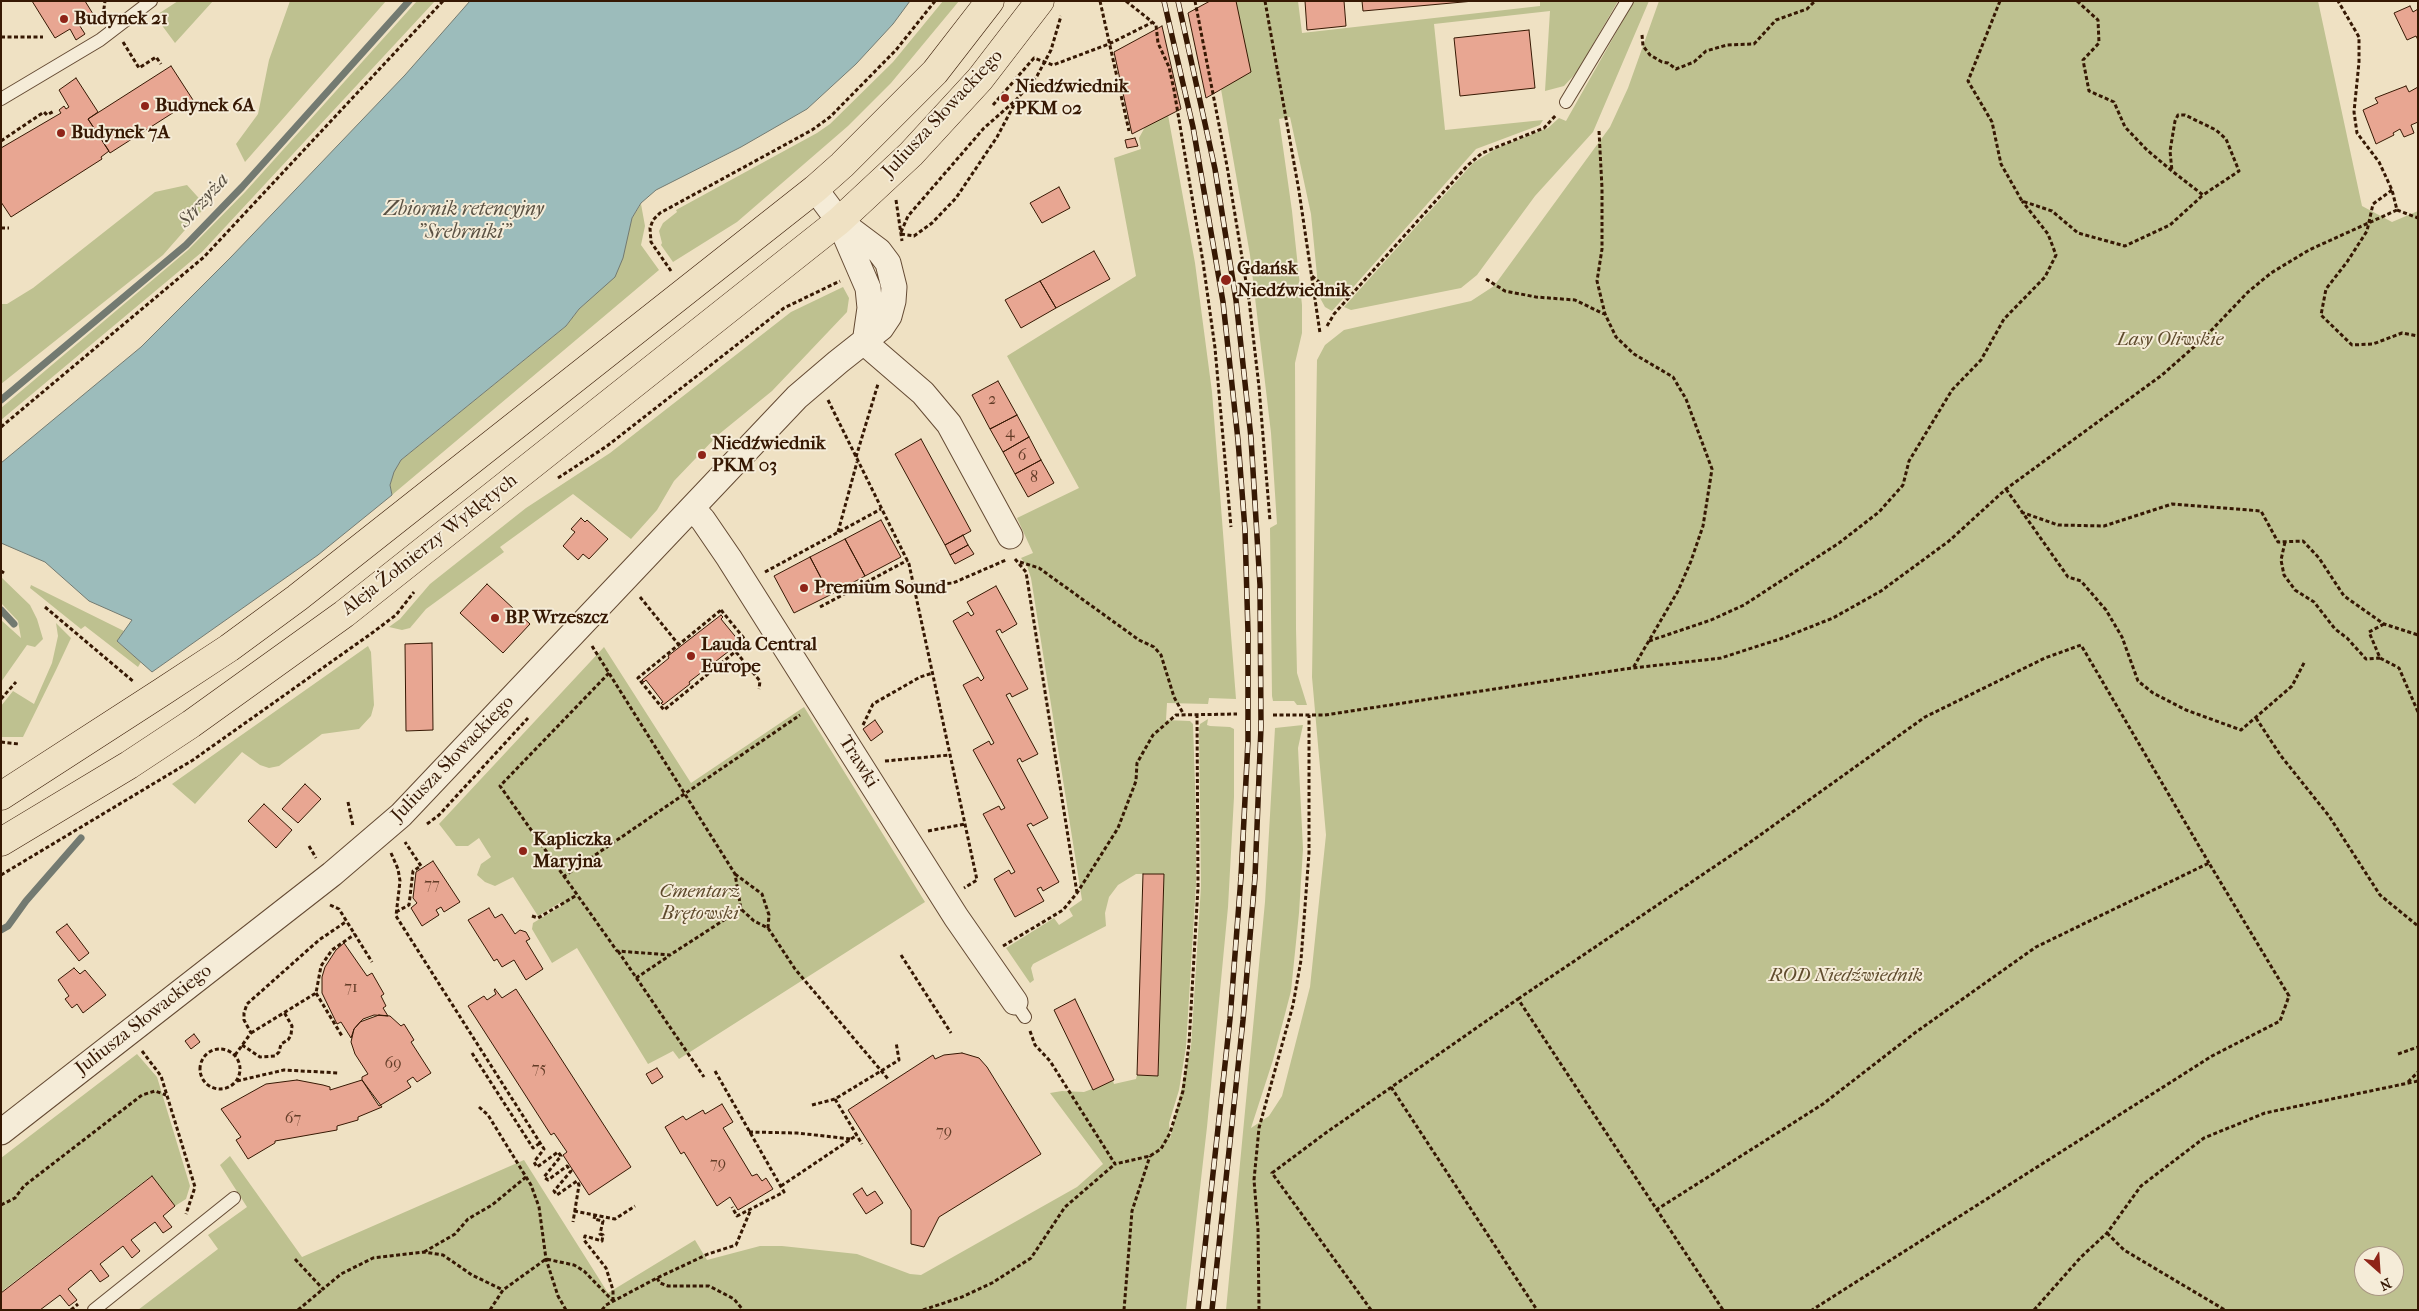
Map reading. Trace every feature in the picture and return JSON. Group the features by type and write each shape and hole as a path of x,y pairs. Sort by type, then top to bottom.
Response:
{"main road":[{"name":"Juliusza Słowackiego","path":"815,189 842,165 935,72 990,1"},
{"name":"Juliusza Słowackiego","path":"839,221 911,154 1052,4"},
{"path":"1,796 177,682 282,609 815,189"},
{"name":"Aleja Żołnierzy Wyklętych","path":"1,842 129,765 190,724 344,614 839,221"}],"street":[{"path":"815,189 839,221 868,288 870,308 864,343 922,393 949,424 1010,536"},
{"name":"Juliusza Słowackiego","path":"1,1132 332,874 401,815 808,387 864,343"},
{"name":"Trawki","path":"692,508 719,542 956,918 1020,1009"}],"lane":[{"path":"1,99 100,40 151,1"},
{"path":"1566,102 1627,1"},
{"path":"94,1310 234,1198"}],"path":[{"path":"1,427 204,257 443,1"},
{"path":"672,272 651,242 650,228 653,220 660,213 812,130 830,117 896,50 935,1"},
{"path":"1100,1 1129,131"},
{"path":"1126,1 1156,25 1158,42 1169,68 1174,90 1203,262 1219,382 1231,527"},
{"path":"1195,1 1219,122 1248,291 1260,387 1270,521"},
{"path":"1264,1 1312,276 1320,333"},
{"path":"1642,35 1644,46 1650,55 1662,62 1668,62 1676,70 1694,62 1706,51 1727,46 1754,44 1776,20 1807,9 1815,1"},
{"path":"1649,641 1711,620 1744,605 1838,544 1879,512 1903,485 1909,461 1952,390 1981,360 2004,319 2045,277 2056,255 2048,234 2022,201 2000,164 1992,122 1968,80 2000,2 2004,1"},
{"path":"2077,1 2098,20 2099,42 2083,60 2089,90 2114,102 2125,127 2147,150 2203,195"},
{"path":"2338,1 2359,37 2359,62 2354,112 2357,133 2379,162 2392,190 2397,210"},
{"path":"1016,100 997,137 956,198 932,223 914,236 901,234 908,216 984,128 1016,100 1037,76 1045,62 1052,4"},
{"path":"1034,58 1053,65 1110,44 1153,22"},
{"path":"1,37 43,37"},
{"path":"121,40 139,68 156,57 160,64"},
{"path":"1327,326 1334,314 1348,298 1467,166 1482,153 1544,128 1566,102"},
{"path":"1,141 44,112 47,115 54,111"},
{"path":"2022,201 2052,211 2078,233 2125,246 2170,225 2203,195 2239,171 2226,139 2216,130 2185,115 2178,115 2175,121 2170,152 2172,171"},
{"path":"1599,131 1602,249 1597,281 1605,314 1616,337 1634,354 1673,377 1686,399 1712,469 1703,526 1692,561 1678,591 1633,668"},
{"path":"2392,190 2373,204 2366,231 2347,262 2326,289 2321,315 2352,345 2373,344 2402,333 2418,336"},
{"path":"1273,715 1325,715 1633,668 1721,658 1780,639 1833,618 1881,591 1942,546 2006,489 2162,375 2203,340 2248,292 2271,273 2309,250 2397,210 2418,218"},
{"path":"1,228 8,228"},
{"path":"1312,276 1327,289 1348,298"},
{"path":"1486,279 1505,291 1536,297 1575,300 1605,314"},
{"path":"838,532 856,459 881,378"},
{"path":"826,395 856,459 908,560 977,880"},
{"path":"2006,489 2068,577 2081,581 2106,610 2122,637 2138,681 2153,693 2186,710 2241,730 2292,686 2305,661"},
{"path":"2021,512 2058,525 2104,526 2172,504 2261,511 2278,542 2303,541 2319,558 2344,596 2384,624 2418,636"},
{"path":"762,573 881,509"},
{"path":"2285,542 2281,560 2284,575 2295,590 2314,602 2335,629 2347,638 2366,659 2380,658 2399,668 2418,712"},
{"path":"915,586 953,583 1007,559 1015,558 1026,572 1077,892"},
{"path":"820,607 908,560"},
{"path":"1019,562 1039,568 1138,640 1154,647 1161,656 1174,697 1184,714"},
{"path":"635,591 679,645"},
{"path":"45,607 129,678"},
{"path":"721,610 747,642 664,710 638,678 679,645 721,610"},
{"path":"2380,658 2369,632 2384,624"},
{"path":"590,643 735,874 762,894 769,915 768,928"},
{"path":"1371,1310 1272,1173 1518,999 1742,848 1925,717 2045,658 2081,645 2289,996 2280,1021 2212,1056 1812,1310"},
{"path":"736,652 760,681 759,689"},
{"path":"609,673 500,786 618,951 704,1077"},
{"path":"859,732 873,704 920,677 932,673"},
{"path":"1,698 16,682"},
{"path":"425,826 439,815 534,712"},
{"path":"564,877 803,713"},
{"path":"924,1310 962,1297 992,1283 1031,1258 1065,1207 1115,1164 1150,1156 1161,1149 1170,1133 1183,1091 1189,1044 1198,887 1197,714"},
{"path":"1000,948 1063,910 1077,892 1118,828 1136,781 1137,763 1153,735 1176,715 1237,714"},
{"path":"1259,1310 1258,1229 1254,1180 1259,1128 1293,1005 1301,960 1309,853 1309,715"},
{"path":"2256,718 2281,756 2329,816 2380,895 2418,926"},
{"path":"1,742 19,744"},
{"path":"882,762 950,755"},
{"path":"348,802 353,828"},
{"path":"928,832 965,824"},
{"path":"396,912 409,905 413,871 421,866 402,838"},
{"path":"309,846 317,860"},
{"path":"389,850 398,869 400,881 396,916 544,1149 534,1162 537,1167 558,1152 561,1156 544,1177 548,1180 567,1166 571,1171 554,1191 556,1195 576,1181 579,1185 573,1222"},
{"path":"1656,1210 1824,1104 1916,1032 2036,947 2209,863"},
{"path":"735,874 741,909 754,921 768,928 795,969 889,1080"},
{"path":"532,916 538,918 577,895"},
{"path":"326,904 333,905 339,909 372,962"},
{"path":"636,978 741,909"},
{"path":"251,1033 244,1020 244,1013 248,1004 319,940 347,921"},
{"path":"342,1036 316,993 322,966 332,950 355,934"},
{"path":"618,951 670,955"},
{"path":"901,955 951,1033"},
{"path":"235,1055 251,1033 316,993"},
{"path":"1518,999 1723,1310"},
{"path":"1020,1009 1035,1045 1050,1061 1115,1164"},
{"path":"242,1045 260,1057 275,1056 279,1052 281,1044 288,1040 291,1035 292,1026 284,1012"},
{"path":"812,1105 836,1099 899,1060 896,1042"},
{"path":"138,1046 160,1073 195,1187"},
{"path":"2398,1054 2418,1047"},
{"path":"237,1081 241,1068 235,1055 229,1051 215,1049 204,1057 200,1071 205,1084 211,1088 225,1089 237,1081 284,1070 339,1073"},
{"path":"472,1053 533,1148 540,1143"},
{"path":"715,1071 784,1192 737,1216 732,1207"},
{"path":"2407,1083 2418,1072"},
{"path":"2034,1310 2081,1257 2107,1233 2141,1186 2204,1138 2265,1113 2418,1081"},
{"path":"1391,1087 1537,1310"},
{"path":"1,1205 15,1198 24,1186 142,1095 155,1091 167,1095"},
{"path":"836,1099 862,1144"},
{"path":"479,1107 488,1115 526,1177 539,1206 546,1259 558,1296 566,1310"},
{"path":"749,1132 797,1133 819,1137 851,1139"},
{"path":"781,1186 857,1136"},
{"path":"1124,1310 1132,1210 1150,1156"},
{"path":"424,1252 454,1234 468,1219 492,1205 526,1177"},
{"path":"574,1211 615,1218 635,1206"},
{"path":"602,1310 613,1301 657,1278 708,1254 736,1245 752,1209"},
{"path":"595,1215 594,1219 603,1221 600,1234 603,1235 602,1240 585,1236 584,1240 606,1268 613,1290 613,1301"},
{"path":"2107,1233 2124,1250 2225,1310"},
{"path":"298,1310 341,1274 373,1258 424,1252 443,1255 472,1275 503,1290"},
{"path":"296,1259 324,1288"},
{"path":"490,1310 503,1290 546,1259 574,1265 584,1271 613,1301"},
{"path":"657,1278 660,1283 668,1286 709,1286 734,1299 743,1310"}],"green space":[{"path":"178,1 213,1 175,43 155,16"},
{"path":"290,1 386,1 245,162 236,144 258,114 269,60"},
{"path":"417,1 435,1 202,252 1,420 1,408 188,250 245,192"},
{"path":"943,1 959,1 891,83 848,126 737,222 673,262 661,245 659,231 663,223 677,212 676,210 817,133 830,124 893,62"},
{"path":"1236,1 1298,1 1302,33 1540,6 1540,1 1618,1 1577,72 1564,86 1545,91 1550,11 1434,24 1445,130 1543,120 1540,125 1476,149 1332,311 1325,307 1319,296 1311,214 1290,117 1279,119 1292,211 1302,305 1302,333 1295,363 1296,629 1297,673 1307,705 1297,705 1294,701 1273,701 1272,696 1270,528 1277,524 1271,433 1250,255 1221,89"},
{"path":"1634,1 1649,1 1593,132 1535,196 1477,275 1461,288 1351,310 1344,307 1473,163 1497,148 1548,128 1559,118 1566,121"},
{"path":"1659,1 2318,1 2362,206 2392,222 2418,211 2418,1310 1226,1310 1265,902 1275,728 1303,725 1298,748 1303,849 1291,991 1273,1060 1251,1128 1269,1116 1282,1096 1310,987 1326,835 1312,677 1317,360 1325,345 1344,330 1471,301 1494,286 1610,127 1628,88"},
{"path":"1168,115 1195,263 1212,392 1236,699 1209,698 1208,704 1167,703 1166,720 1190,721 1193,724 1196,814 1196,884 1186,1047 1179,1090 1169,1123 1170,1139 1191,1047 1201,886 1199,729 1200,724 1208,719 1207,725 1234,729 1234,797 1228,907 1207,1127 1186,1310 138,1310 218,1249 208,1235 247,1207 220,1165 230,1156 302,1257 524,1160 608,1293 695,1240 707,1260 760,1246 782,1246 857,1254 910,1274 921,1275 1077,1187 1103,1164 1050,1093 1062,1091 1084,1092 1113,1081 1114,1084 1136,1079 1137,1075 1158,1076 1164,874 1136,874 1118,885 1109,897 1105,913 1106,926 1033,964 1031,968 1034,980 1030,983 1006,948 1054,918 1059,925 1073,916 1069,909 1082,900 1031,578 1027,566 1021,558 1033,553 1017,518 1079,488 1007,356 1136,276 1114,158 1141,149 1139,138 1145,127"},
{"path":"187,185 206,206 163,255 1,384 1,304 7,304 33,288 155,192"},
{"path":"641,204 645,226 641,245 659,270 392,495 390,485 394,471 401,460 566,326 579,309 595,294 627,236 632,218"},
{"path":"843,287 849,298 847,312 772,391 718,435 674,481 657,510 631,539 573,494 500,547 504,552 426,609 410,628 402,630 389,627 400,619 430,584 526,508 610,453 791,312"},
{"path":"1,577 30,605 37,619 43,639 35,647 27,645 1,682 1,620 21,638 18,621 1,603"},
{"path":"31,585 124,631 117,641 141,662 138,667 85,626 81,629 30,588"},
{"path":"56,623 71,638 56,670 23,737 1,737 1,706 13,691 34,704 52,663 58,636"},
{"path":"368,646 371,652 374,705 371,716 359,729 322,734 279,766 269,768 260,765 242,752 195,804 172,784"},
{"name":"Cmentarz Brętowski","path":"604,647 691,783 804,707 925,902 679,1059 673,1051 648,1064 577,948 552,963 532,929 533,923 563,905 561,902 538,916 513,877 495,886 485,882 477,875 481,864 491,857 479,838 468,846 456,846 439,824"},
{"path":"137,1054 157,1077 190,1186 186,1199 175,1206 151,1176 1,1292 1,1158"}],"water":[{"name":"Zbiornik retencyjny \"Srebrniki\"","path":"470,1 910,1 893,24 856,64 807,109 741,147 656,190 641,203 632,218 623,258 615,277 579,309 566,326 401,460 394,472 390,485 392,495 318,555 152,672 117,641 132,620 89,601 45,562 1,543 1,463 141,347 231,257 405,75"}],"building":[{"name":"Budynek 21","path":"32,1 85,1 93,14 78,23 85,34 76,40 70,29 55,38"},
{"path":"1210,1 1236,1 1251,72 1206,98 1188,13"},
{"path":"1305,1 1344,1 1346,26 1307,30"},
{"path":"1362,1 1474,1 1363,11"},
{"path":"2410,6 2413,12 2418,9 2418,40 2416,36 2407,40 2394,13"},
{"path":"1162,26 1181,109 1132,134 1114,52"},
{"path":"1529,30 1535,88 1460,96 1454,38"},
{"name":"Budynek 6A","path":"171,66 193,100 110,153 88,119"},
{"name":"Budynek 7A","path":"76,78 98,112 88,119 109,151 101,157 102,159 11,217 1,202 1,148 61,113 59,110 64,106 66,109 69,107 59,90"},
{"path":"2406,86 2409,92 2418,87 2418,122 2411,125 2414,133 2404,137 2400,129 2393,133 2394,135 2376,144 2363,110 2378,103 2375,98"},
{"path":"1135,138 1138,146 1127,148 1125,140"},
{"path":"1059,187 1070,208 1042,223 1030,203"},
{"path":"1094,251 1110,279 1056,308 1040,281"},
{"path":"1040,281 1056,308 1021,328 1005,300"},
{"path":"998,381 1017,415 990,429 972,395"},
{"path":"1017,415 1029,437 1003,452 990,429"},
{"path":"1029,437 1041,460 1015,474 1003,452"},
{"path":"921,439 971,531 945,545 895,454"},
{"path":"1041,460 1054,483 1028,497 1015,474"},
{"path":"581,518 585,522 587,520 608,539 589,559 583,554 578,560 563,546 575,532 571,529"},
{"path":"881,520 901,557 865,576 845,539"},
{"path":"963,535 968,545 950,555 945,545"},
{"path":"845,539 865,576 830,595 810,557"},
{"path":"968,545 974,554 955,564 950,555"},
{"path":"810,557 830,595 794,613 774,576"},
{"name":"BP Wrzeszcz","path":"487,584 530,624 503,653 460,613"},
{"path":"996,586 1017,624 1002,633 1000,629 996,631 1028,689 1012,697 1010,693 1006,695 1038,754 1022,762 1020,758 1017,760 1048,818 1033,826 1031,823 1027,825 1059,882 1043,891 1041,887 1037,889 1044,901 1015,917 994,879 1009,870 1011,874 1015,872 983,814 999,806 1001,810 1005,808 973,750 989,741 991,745 994,743 963,685 978,677 981,681 984,678 953,621 968,612 971,616 974,614 967,602"},
{"path":"721,615 723,617 721,619 739,641 741,639 742,641 689,682 690,684 663,705 661,703 663,702 646,680 644,682 642,680 669,658 668,656"},
{"path":"432,643 433,730 406,731 405,644"},
{"path":"875,720 883,732 871,741 863,729"},
{"path":"305,784 321,799 298,823 282,809"},
{"path":"264,804 292,830 276,848 248,821"},
{"path":"433,861 460,902 444,912 441,907 436,910 439,915 422,926 411,908 417,903 413,898 416,872"},
{"path":"1143,874 1164,874 1158,1076 1137,1075"},
{"path":"489,908 495,918 502,914 515,934 520,930 526,932 530,939 526,941 543,969 526,980 514,960 502,967 497,959 494,961 468,920"},
{"path":"67,924 89,953 79,961 56,932"},
{"path":"344,943 367,976 372,973 384,994 381,996 386,1006 383,1008 388,1016 374,1015 363,1019 354,1029 351,1038 341,1022 337,1024 322,993 322,977 325,967 336,950"},
{"path":"74,968 80,974 85,970 106,995 83,1013 77,1004 72,1008 65,999 69,996 58,980"},
{"path":"495,989 502,998 516,989 631,1167 589,1195 563,1155 567,1152 554,1133 551,1135 468,1006 484,996 487,1000 496,994"},
{"path":"1075,999 1114,1080 1093,1090 1054,1010"},
{"path":"379,1015 390,1016 401,1026 404,1024 414,1040 411,1042 431,1073 417,1082 413,1077 407,1081 411,1087 379,1106 362,1080 362,1077 368,1074 355,1054 351,1042 354,1029 360,1022"},
{"path":"194,1034 200,1042 191,1049 185,1041"},
{"path":"962,1053 979,1058 987,1067 1041,1154 939,1217 924,1247 911,1244 911,1210 848,1110 933,1055 935,1059 944,1055"},
{"path":"657,1068 663,1077 652,1084 646,1074"},
{"path":"297,1080 330,1087 330,1090 362,1080 382,1107 358,1117 358,1120 337,1126 337,1130 275,1141 275,1143 248,1159 236,1140 241,1137 221,1109 266,1084"},
{"path":"722,1104 733,1122 723,1128 752,1176 757,1174 762,1181 766,1178 773,1189 738,1210 730,1197 717,1206 684,1152 681,1154 665,1127 683,1116 686,1120 703,1110 705,1114"},
{"path":"152,1176 175,1206 163,1216 172,1227 163,1233 155,1222 131,1240 140,1251 132,1258 123,1246 100,1264 109,1276 100,1282 91,1270 68,1289 77,1300 69,1306 60,1295 40,1310 1,1310 1,1293"},
{"path":"862,1188 867,1196 875,1191 883,1203 866,1214 853,1194"}],"waterway":[{"name":"Strzyża","path":"1,400 186,245 242,187 409,1"},
{"name":"Strzyża","path":"1,610 14,624"},
{"name":"Strzyża","path":"1,930 8,926 26,901 81,838"}],"railway":[{"path":"1164,1 1193,127 1223,302 1238,440 1245,530 1248,633 1248,741 1241,877 1230,1019 1198,1310"},
{"path":"1178,1 1215,169 1236,300 1251,438 1260,585 1261,727 1255,877 1243,1020 1212,1310"}],"place":[{"name":"Budynek 21","path":"64,19"},
{"name":"Niedźwiednik PKM 02","path":"1005,98"},
{"name":"Budynek 6A","path":"145,106"},
{"name":"Budynek 7A","path":"61,133"},
{"name":"Gdańsk Niedźwiednik","path":"1226,280"},
{"name":"Niedźwiednik PKM 03","path":"702,455"},
{"name":"Premium Sound","path":"804,588"},
{"name":"BP Wrzeszcz","path":"495,618"},
{"name":"Lauda Central Europe","path":"691,656"},
{"name":"Kapliczka Maryjna","path":"523,851"}],"park label":[{"name":"Lasy Oliwskie","path":"2170,340"},
{"name":"ROD Niedźwiednik","path":"1846,976"}]}
